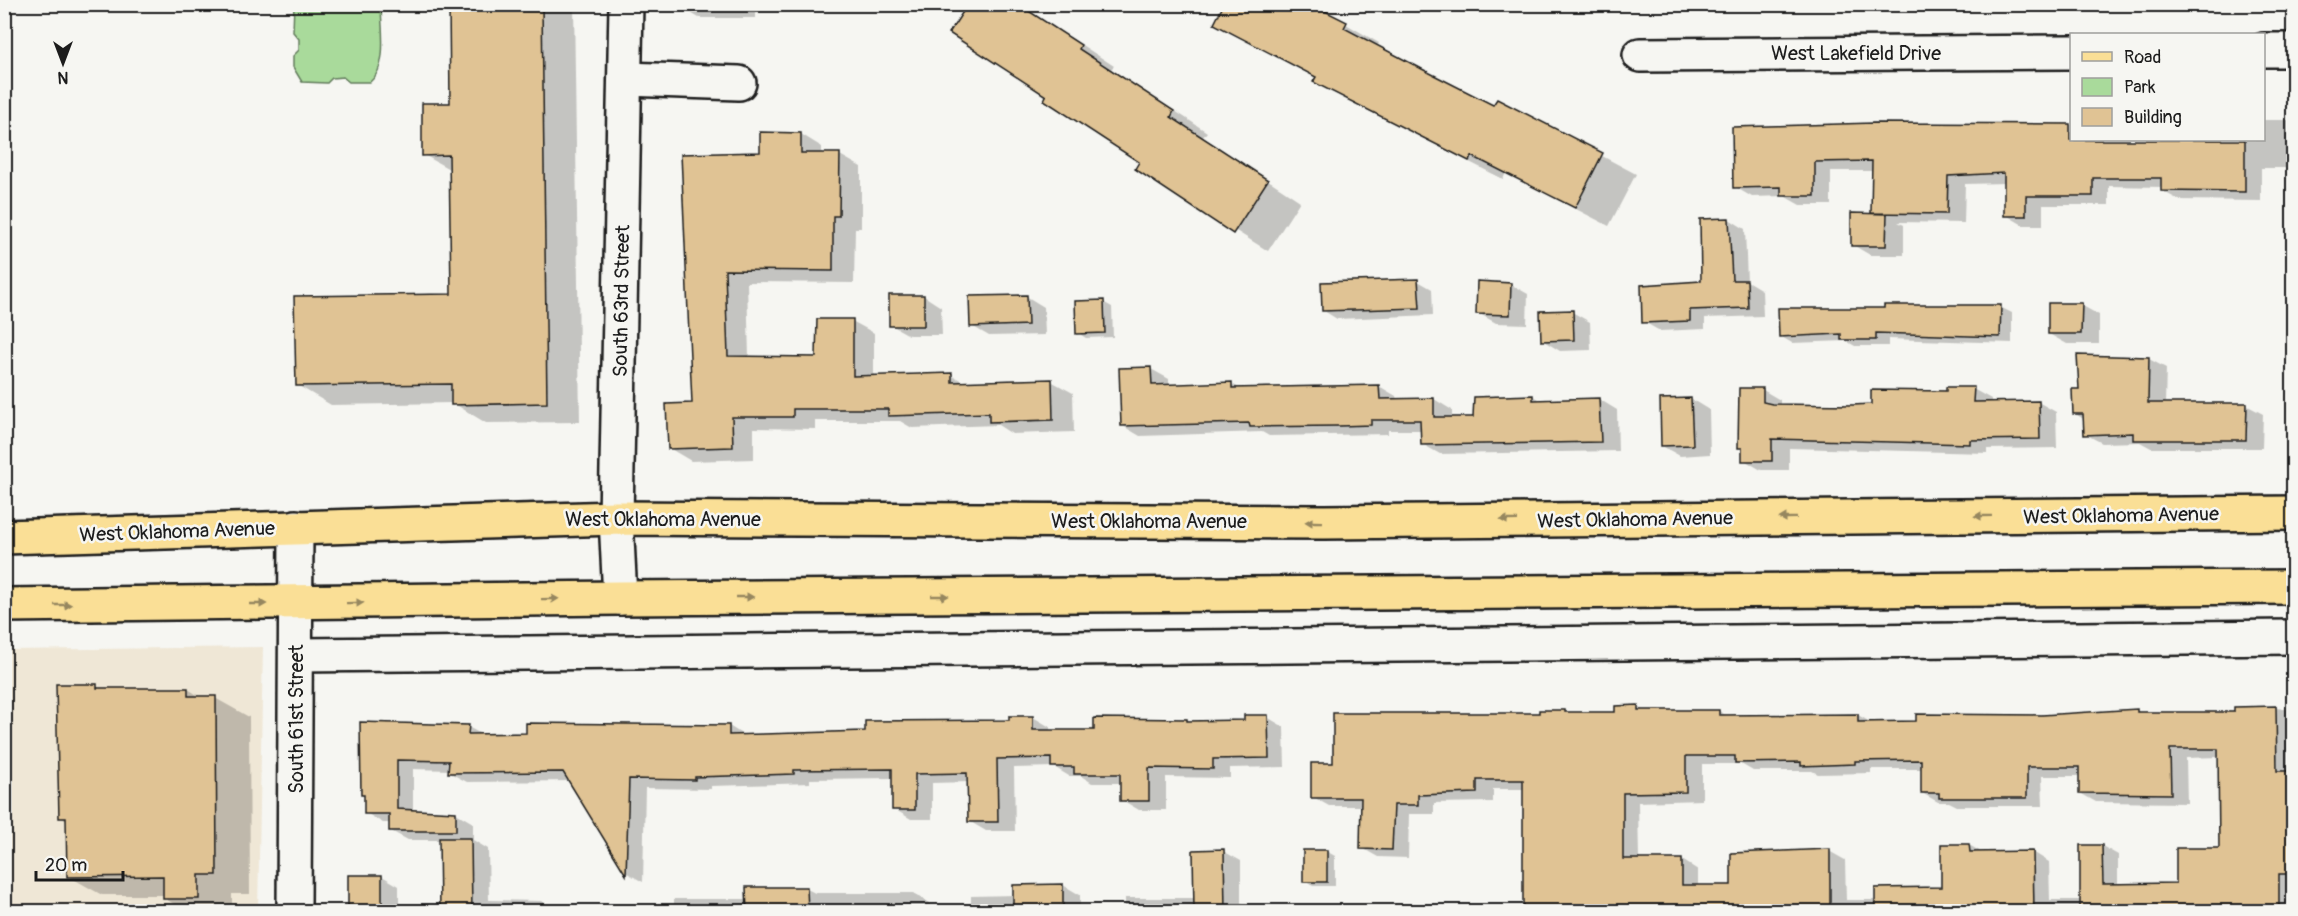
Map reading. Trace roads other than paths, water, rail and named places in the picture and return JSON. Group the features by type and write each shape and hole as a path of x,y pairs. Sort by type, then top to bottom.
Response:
{"main road":[{"name":"West Oklahoma Avenue","path":"4,537 616,518 1324,522 2294,513"},
{"path":"4,605 297,604 620,598 2294,587"}],"street":[{"name":"South 63rd Street","path":"620,598 616,518 626,4"},
{"path":"2265,50 2294,50"},
{"name":"West Lakefield Drive","path":"1640,55 2070,52"},
{"path":"626,80 739,83"},
{"name":"South 61st Street","path":"294,912 296,527"},
{"path":"296,655 2294,637"}]}
